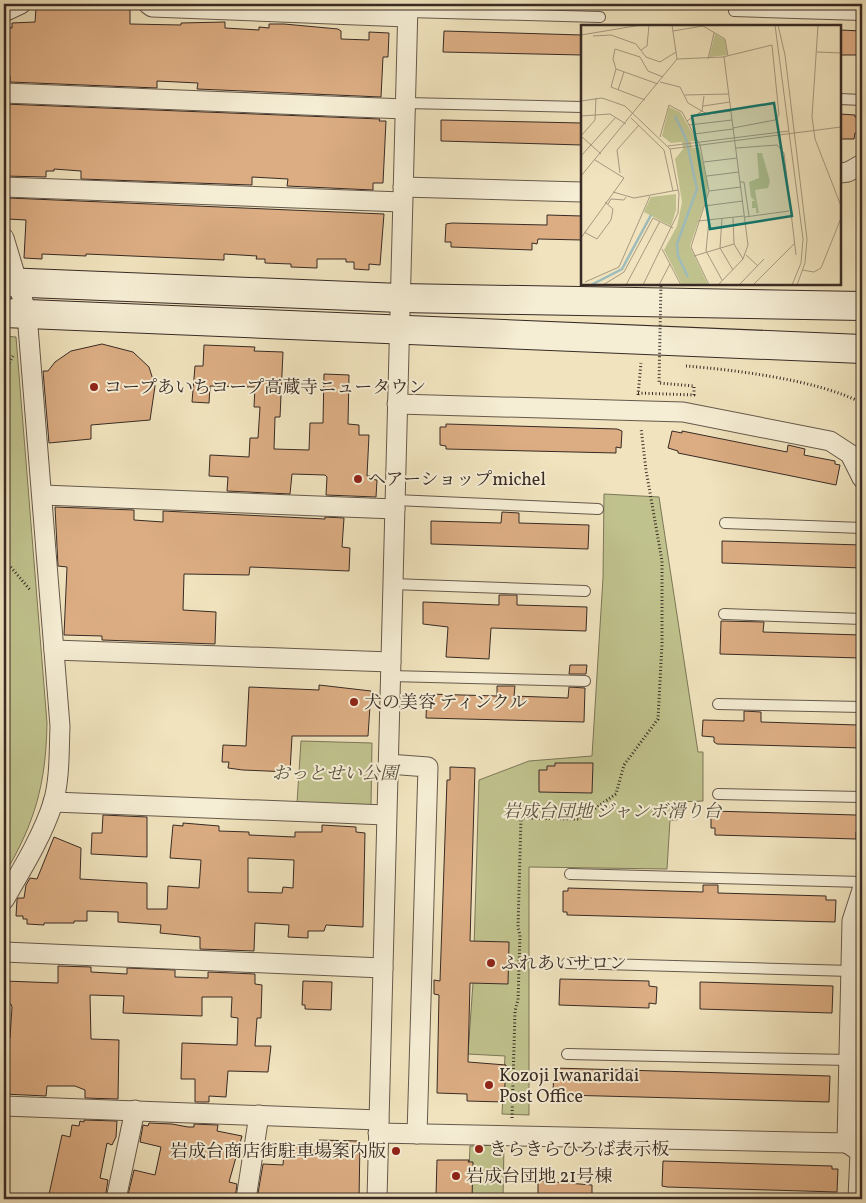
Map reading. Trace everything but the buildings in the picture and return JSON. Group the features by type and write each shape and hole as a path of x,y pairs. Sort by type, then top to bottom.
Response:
{"street":[{"path":"4,12 21,4"},
{"path":"148,4 152,7 408,11 377,1199"},
{"path":"4,93 405,106"},
{"path":"841,173 848,172 862,164"},
{"path":"4,187 403,194 581,192"},
{"path":"4,238 43,494 60,726 59,767 53,802 30,855 4,900"},
{"path":"12,283 400,298 862,306"},
{"path":"16,313 862,349"},
{"path":"397,404 638,401 683,412 830,441 850,454 862,478"},
{"path":"43,494 395,505"},
{"path":"54,650 390,669"},
{"path":"388,764 428,767 417,1134"},
{"path":"53,802 386,816"},
{"path":"847,1143 852,921 862,890"},
{"path":"4,952 383,968"},
{"path":"4,1106 259,1115 378,1126 417,1134 847,1143 860,1152 858,1199"},
{"path":"116,1199 135,1110"},
{"path":"246,1199 259,1115"}],"lane":[{"path":"408,11 600,17"},
{"path":"734,11 862,15"},
{"path":"841,99 862,100"},
{"path":"405,106 581,107"},
{"path":"395,505 598,509"},
{"path":"725,523 862,528"},
{"path":"392,584 586,591"},
{"path":"724,614 862,619"},
{"path":"390,669 585,681"},
{"path":"718,704 862,707"},
{"path":"718,794 862,797"},
{"path":"570,874 862,882"},
{"path":"567,963 851,971"},
{"path":"567,1054 849,1060"}],"path":[{"path":"638,401 694,395 694,386 659,383 661,285"},
{"path":"632,362 661,364"},
{"path":"512,1125 515,1010 518,1000 520,935 518,928 521,818 580,819 616,794 624,765 658,719 662,644 662,561 646,470 638,401 641,363"},
{"path":"681,366 782,380 838,392 862,403"},
{"path":"4,559 34,594"}],"green space":[{"path":"4,336 16,337 47,723 44,765 37,802 24,838 4,875"},
{"name":"岩成台団地 ジャンボ滑り台","path":"604,494 659,497 698,752 703,752 703,801 678,802 677,820 670,820 667,869 529,867 529,1115 502,1114 505,1056 468,1054 473,983 479,780 529,761 592,756 603,578"},
{"name":"おっとせい公園","path":"301,741 372,743 371,805 297,803"},
{"path":"504,1145 503,1199 468,1199 470,1146"}],"place":[{"name":"コープあいちコープ高蔵寺ニュータウン","path":"94,387"},
{"name":"ヘアーショップmichel","path":"358,479"},
{"name":"犬の美容 ティンクル","path":"354,702"},
{"name":"ふれあいサロン","path":"491,963"},
{"name":"Kozoji Iwanaridai Post Office","path":"489,1085"},
{"name":"きらきらひろば表示板","path":"479,1149"},
{"name":"岩成台商店街駐車場案内版","path":"396,1151"},
{"name":"岩成台団地 21号棟","path":"456,1176"}]}
